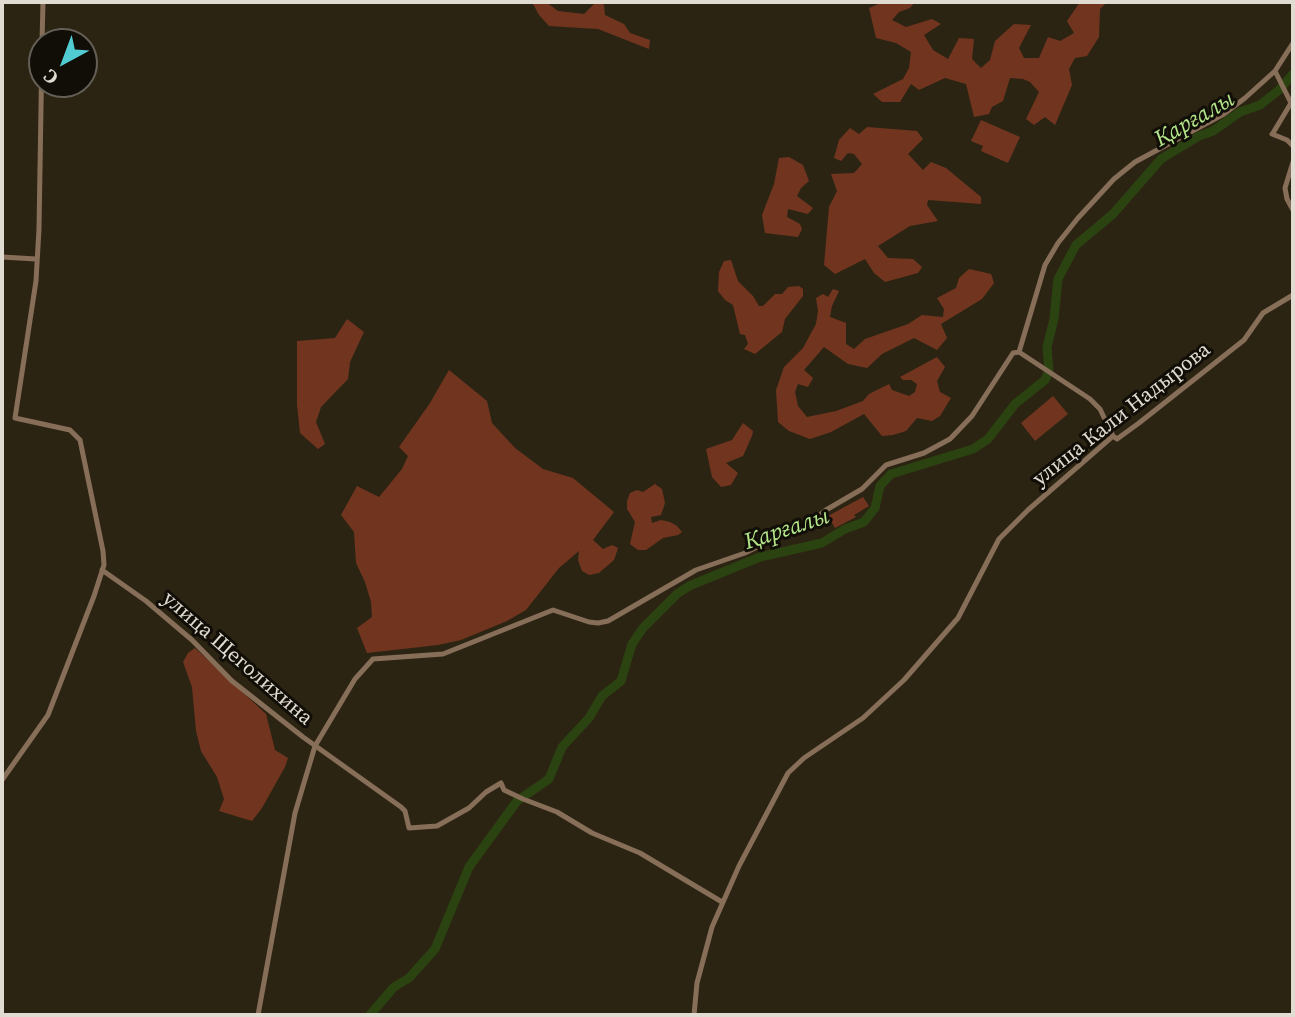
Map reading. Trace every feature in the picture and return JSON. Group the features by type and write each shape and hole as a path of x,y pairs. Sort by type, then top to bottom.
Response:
{"street":[{"path":"42,28 43,2"},
{"path":"1019,352 1045,265 1078,218 1114,178 1153,152 1224,114 1275,71 1293,43"},
{"path":"1275,71 1291,103 1273,134 1293,146"},
{"path":"2,780 48,715 102,570 103,551 80,440 70,430 15,418 36,281 41,98"},
{"path":"1293,162 1285,188 1293,211"},
{"path":"2,257 36,259"},
{"name":"улица Кали Надырова","path":"694,1015 704,951 722,902 788,773 804,758 863,718 904,680 958,618 999,539 1028,510 1113,436 1117,439 1244,340 1263,313 1293,295"},
{"path":"1019,352 1090,399 1100,409 1113,436"},
{"path":"258,1015 295,813 315,746 355,679 373,659 443,653 553,610 598,623 608,621 695,570 745,553 803,528 826,510 862,489 886,466 924,453 950,439 972,416 1013,354 1019,352"},
{"name":"улица Щеголихина","path":"102,570 146,601 192,640 232,681 315,746 401,807 405,811 409,828 437,826 469,808 486,792 501,783 504,790 640,853 722,902"}],"shaded area":[{"path":"532,2 546,2 558,11 584,14 599,2 604,5 605,15 624,24 630,33 650,40 649,49 598,29 549,26"},
{"path":"883,2 915,2 892,20 906,27 932,19 941,24 924,35 933,50 948,59 959,38 974,39 972,59 981,68 990,60 995,41 1014,24 1031,25 1019,48 1024,58 1039,58 1048,37 1060,41 1074,33 1067,21 1080,2 1107,2 1100,9 1099,37 1087,56 1075,58 1069,69 1072,85 1055,125 1045,117 1034,125 1026,119 1039,92 1023,79 1010,78 1003,101 992,107 989,114 974,117 966,84 945,78 919,90 911,84 900,102 882,102 873,94 903,79 909,68 911,52 896,43 876,38 869,8"},
{"path":"981,120 1020,137 1008,163 981,151 983,146 971,141"},
{"path":"867,127 917,131 923,139 908,154 923,170 931,162 946,168 981,197 981,204 928,200 927,205 938,221 910,226 878,246 888,258 913,259 922,267 918,273 885,282 874,273 865,259 835,274 824,265 829,207 837,191 831,174 854,173 862,164 854,154 848,153 841,161 834,158 839,140 850,128 859,134"},
{"path":"789,157 803,165 809,181 797,196 813,208 808,214 788,209 787,217 800,224 802,229 798,237 765,233 762,215 774,184 779,158"},
{"path":"731,260 738,281 759,306 763,306 775,294 782,294 788,287 799,286 803,289 803,296 785,319 782,332 755,354 744,349 748,344 745,335 740,334 733,305 718,291 719,272 724,261"},
{"path":"969,269 991,274 994,283 982,299 941,324 947,338 937,350 914,338 882,354 867,368 848,364 824,347 804,370 813,378 808,387 798,384 795,392 798,406 807,417 836,411 863,401 869,394 889,384 892,390 909,396 915,392 917,384 900,377 937,357 945,367 937,381 940,392 951,398 940,416 932,421 917,418 906,431 882,436 864,414 831,432 810,439 789,431 778,422 776,390 784,367 803,348 816,324 816,298 823,294 828,297 833,289 839,291 830,317 846,323 846,344 854,349 865,339 908,324 922,315 943,317 944,309 937,298 956,288 959,278"},
{"path":"347,319 364,332 350,362 348,379 321,407 316,422 325,444 318,449 300,433 297,341 335,338"},
{"path":"449,370 487,401 492,423 515,448 543,469 573,478 614,512 593,540 603,549 612,545 618,548 614,560 599,573 589,575 582,571 578,560 579,551 559,568 526,610 507,621 461,640 367,653 357,628 372,617 371,602 356,563 354,532 341,515 357,486 379,497 402,469 408,456 399,447"},
{"path":"1053,396 1068,414 1035,441 1021,423"},
{"path":"743,423 753,431 752,436 743,456 726,463 738,473 731,485 721,487 712,477 706,449 732,440"},
{"path":"655,484 662,489 665,503 661,515 651,517 652,523 661,520 670,522 682,532 663,538 646,550 638,550 630,544 635,522 627,509 627,501 630,493 637,490 643,492"},
{"path":"863,497 869,506 854,515 856,517 835,528 828,516"},
{"path":"195,648 266,714 275,750 288,758 262,808 252,821 219,811 224,799 217,777 201,751 196,731 192,687 183,662"}],"waterway":[{"name":"Қарғалы","path":"370,1015 394,987 409,978 435,949 469,867 517,801 549,779 562,747 589,718 602,696 621,681 632,644 643,628 677,594 689,586 760,557 822,543 845,529 864,522 875,508 880,486 891,474 973,449 988,439 1015,404 1045,380 1049,371 1047,347 1054,319 1058,279 1076,245 1113,214 1161,159 1199,136 1213,131 1240,112 1260,105 1293,74"}]}
